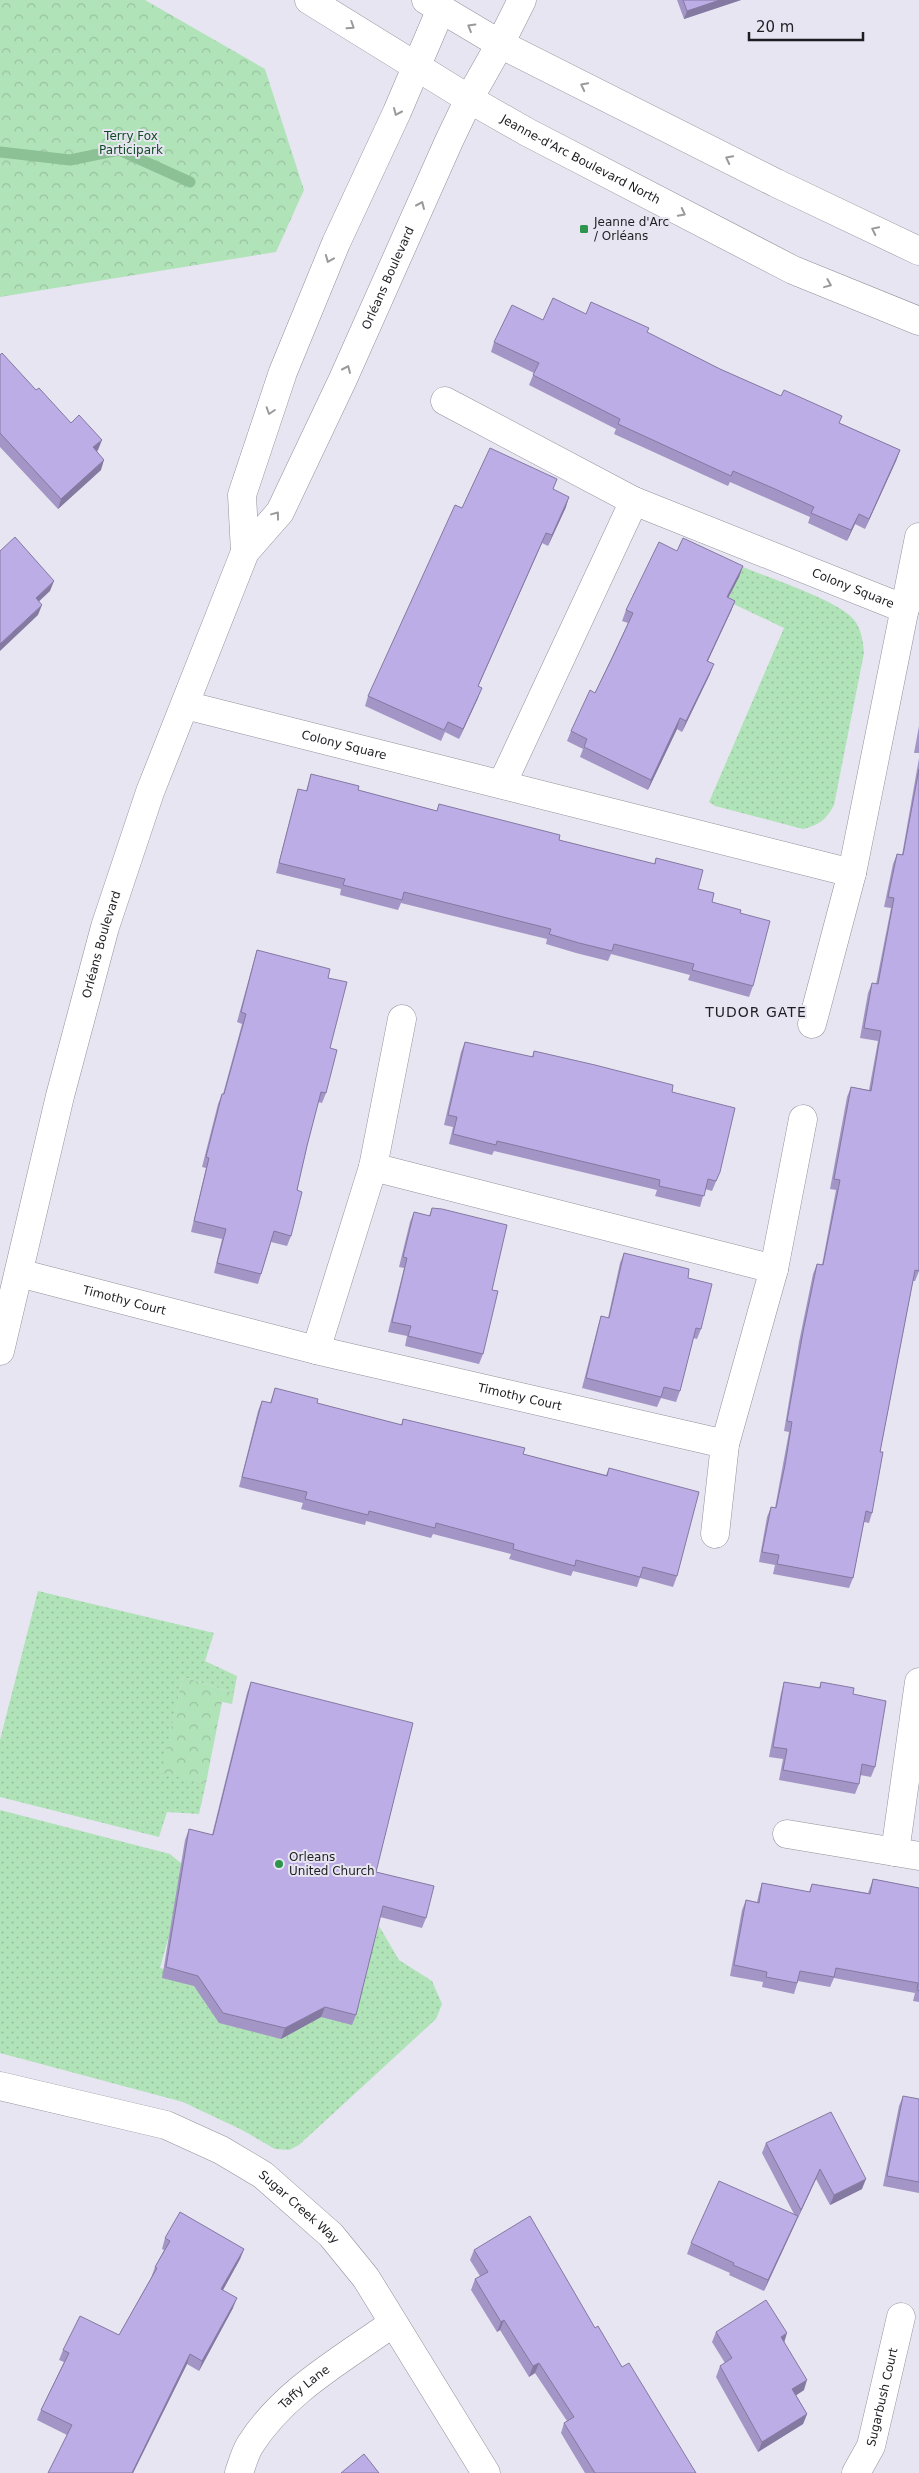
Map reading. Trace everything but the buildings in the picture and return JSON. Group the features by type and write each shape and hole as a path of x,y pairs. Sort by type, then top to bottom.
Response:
{"street":[{"name":"Jeanne-d'Arc Boulevard North","path":"309,0 416,67 527,132 793,270 919,320"},
{"name":"Orléans Boulevard","path":"0,1351 60,1096 105,927 150,792 245,552 280,512 343,379 469,99 522,0"},
{"name":"Orléans Boulevard","path":"245,552 242,496 283,372 336,243 416,67 438,3"},
{"path":"438,3 500,44 776,183 919,251"},
{"name":"Colony Square","path":"445,401 634,501 905,609 852,873 812,1024"},
{"path":"502,784 634,501"},
{"path":"905,609 919,537"},
{"name":"Colony Square","path":"185,705 852,873"},
{"path":"316,1350 373,1167 402,1019"},
{"path":"714,1534 725,1444 774,1269 803,1119"},
{"path":"373,1167 774,1269"},
{"name":"Timothy Court","path":"19,1273 316,1350 725,1444"},
{"path":"787,1834 907,1854 919,1682"},
{"name":"Sugar Creek Way","path":"0,2086 166,2125 221,2150 263,2175 331,2235 366,2278 486,2473"},
{"name":"Sugarbush Court","path":"856,2473 871,2446 901,2318"},
{"name":"Taffy Lane","path":"239,2473 250,2445 286,2403 304,2386 393,2323"}],"green space":[{"name":"Terry Fox Participark","path":"0,0 145,0 265,69 304,190 276,252 0,297"},
{"path":"743,567 820,598 847,613 855,621 862,637 864,653 834,805 828,815 821,821 803,829 715,806 709,802 784,628 727,601"},
{"path":"38,1591 214,1633 205,1661 237,1676 234,1693 183,1677 162,1772 206,1783 199,1814 167,1812 159,1837 0,1797 0,1740"},
{"path":"183,1677 234,1693 232,1704 222,1702 206,1783 161,1773"},
{"path":"0,1810 170,1854 182,1864 189,1865 160,1968 352,2016 379,1926 399,1960 432,1981 442,2004 436,2019 299,2145 289,2150 275,2149 242,2130 183,2102 0,2053"}],"waterway":[{"path":"0,152 70,160 119,150 190,182"}],"place":[{"name":"Jeanne d'Arc / Orléans","path":"584,229"},
{"name":"Orleans United Church","path":"279,1864"}],"district":[{"name":"TUDOR GATE","path":"756,1012"}]}
